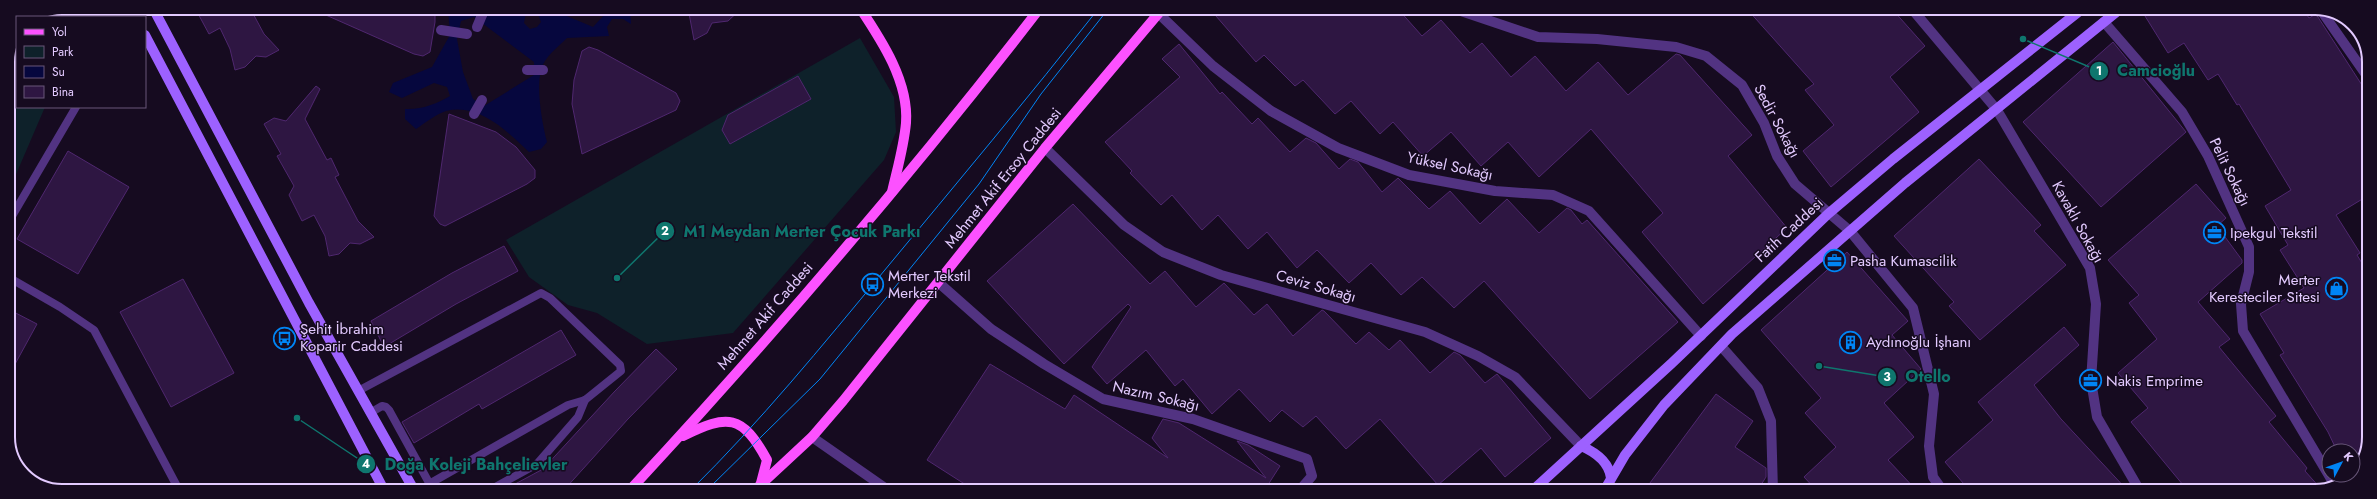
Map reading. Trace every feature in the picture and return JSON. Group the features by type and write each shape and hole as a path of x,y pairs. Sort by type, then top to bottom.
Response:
{"main road":[{"path":"157,15 358,391 411,484"},
{"path":"864,15 878,36 902,86 906,123 892,193"},
{"name":"Mehmet Akif Caddesi","path":"636,484 678,438 892,193 964,107 1035,15"},
{"name":"Mehmet Akif Ersoy Caddesi","path":"761,484 812,437 939,283 1045,148 1158,15"},
{"name":"Fatih Caddesi","path":"1540,484 1701,336 1828,214 2074,15"},
{"path":"1608,484 1626,455 1664,405 1721,346 1905,184 2113,15"},
{"path":"146,37 381,484"},
{"path":"678,438 711,422 727,421 748,429 767,460 759,484"},
{"path":"1581,446 1592,451 1604,461 1610,471 1611,478"}],"street":[{"path":"477,27 482,15"},
{"name":"Yüksel Sokağı","path":"1165,15 1213,66 1271,110 1338,148 1408,175 1495,191 1553,195 1589,211 1701,336"},
{"name":"Sedir Sokağı","path":"1473,15 1538,37 1597,39 1676,47 1706,56 1742,85 1764,122 1777,156 1795,184 1828,214 1850,231 1913,308 1934,394 1929,446 1933,477 1938,484"},
{"name":"Kavaklı Sokağı","path":"1917,15 1997,110 2090,268 2096,304 2091,381 2097,417 2136,484"},
{"path":"2325,16 2362,69"},
{"name":"Pelit Sokağı","path":"2104,22 2182,112 2208,156 2249,247 2249,272 2242,304 2243,331 2332,481"},
{"path":"441,30 467,34"},
{"path":"527,70 543,70"},
{"path":"474,114 482,100"},
{"name":"Ceviz Sokağı","path":"1045,148 1124,225 1163,252 1220,275 1425,332 1478,356 1515,377 1581,446"},
{"name":"Nazım Sokağı","path":"939,283 992,329 1044,364 1103,399 1193,419 1307,459 1312,476 1305,484"},
{"path":"1721,346 1758,388 1771,421 1773,484"},
{"path":"812,437 879,484"}],"lane":[{"path":"15,211 75,108"},
{"path":"15,281 60,307 94,330 175,484"},
{"path":"358,391 541,293 550,298 620,365 621,371 585,400 568,405 436,484"},
{"path":"501,484 537,464 578,418 585,400"},
{"path":"370,413 382,406 389,410 429,484"}],"green space":[{"path":"62,15 72,16 53,16"},
{"path":"860,38 894,97 896,132 884,160 733,333 647,344 597,313 568,305 529,277 506,240"},
{"path":"16,53 16,108 45,108 15,177"}],"water":[{"path":"449,15 525,15 524,23 530,29 537,27 541,22 538,15 564,15 593,27 604,15 630,15 631,24 623,19 612,19 607,27 609,36 567,38 545,61 541,70 539,96 547,142 541,149 529,152 492,121 470,111 458,110 442,112 416,129 405,119 405,109 417,109 439,102 450,96 447,87 434,83 402,98 389,92 393,83 432,67 450,35","holes":["474,17 534,62 534,75 484,106 473,99 463,72 457,39 461,21"]}],"building":[{"path":"199,15 254,15 264,34 279,50 266,57 256,56 245,67 235,70 230,49 220,28 209,34"},
{"path":"326,15 435,15 430,52 423,56 414,54"},
{"path":"689,15 734,15 728,21 712,23 707,33 694,40"},
{"path":"1215,15 1403,15 1422,36 1441,20 1470,53 1482,43 1511,77 1535,56 1566,91 1598,62 1628,95 1676,54 1680,55 1752,135 1728,156 1787,228 1703,304 1642,232 1663,213 1591,129 1539,177 1508,142 1481,166 1451,132 1423,156 1393,122 1380,134 1351,101 1335,114 1303,80 1295,86 1264,55 1256,62"},
{"path":"1752,15 1897,15 1925,46 1890,77 1919,112 1831,187 1803,151 1834,125 1805,90 1814,84"},
{"path":"2147,15 2307,15 2309,18 2317,15 2362,85 2362,199 2336,215 2360,253 2357,255 2362,263 2361,446 2361,443 2333,443 2328,432 2280,355 2284,353 2260,314 2304,288 2280,250 2288,245 2265,206 2291,190 2239,104 2237,105 2218,74 2208,80 2184,43 2168,53 2145,16"},
{"path":"2113,42 2186,132 2101,207 2023,122"},
{"path":"1179,44 1220,94 1222,92 1252,124 1258,118 1290,152 1306,138 1316,143 1339,169 1350,159 1358,162 1382,192 1398,178 1429,209 1450,191 1480,224 1507,199 1539,233 1567,208 1571,210 1582,224 1587,220 1678,322 1590,399 1484,281 1454,308 1422,277 1401,295 1371,263 1349,283 1317,250 1297,268 1267,232 1248,249 1218,215 1202,230 1172,195 1161,205 1130,173 1132,171 1105,142 1180,77 1162,59"},
{"path":"589,47 598,50 676,93 680,101 676,110 582,154 572,104 574,80 582,51"},
{"path":"798,76 811,99 730,144 722,130 728,115"},
{"path":"316,86 320,89 305,119 327,160 331,158 339,175 335,177 358,221 374,237 360,244 350,243 339,254 329,256 325,236 314,215 302,221 289,195 294,186 277,156 281,154 264,124 274,118 286,121"},
{"path":"449,114 496,132 516,147 535,170 535,178 527,184 445,226 440,224 434,216"},
{"path":"68,151 129,187 78,274 17,239"},
{"path":"1979,159 2041,225 2034,231 2066,265 1980,340 1949,306 1954,302 1894,236"},
{"path":"2196,184 2226,218 2217,226 2242,260 2242,263 2198,302 2230,339 2219,347 2276,416 2269,422 2307,468 2305,471 2317,484 2182,484 2131,422 2148,408 2118,373 2157,339 2129,303 2139,295 2108,260"},
{"path":"1073,204 1150,284 1165,271 1196,307 1224,283 1254,315 1267,304 1293,336 1322,310 1356,344 1369,332 1389,350 1400,340 1430,373 1454,352 1460,355 1485,383 1497,374 1551,438 1505,477 1481,448 1439,484 1437,484 1380,419 1346,449 1316,416 1303,427 1282,410 1270,422 1239,389 1212,414 1183,379 1175,386 1146,350 1107,384 1092,367 1131,307 1128,304 1064,364 987,281"},
{"path":"504,246 518,271 456,304 384,347 371,321 452,273"},
{"path":"1847,252 1908,321 1892,335 1921,369 1884,403 1914,437 1888,460 1910,484 1810,484 1804,477 1836,447 1805,413 1821,398 1761,330"},
{"path":"183,279 234,373 171,407 120,312"},
{"path":"15,313 37,324 15,364"},
{"path":"2064,327 2079,345 2034,385 2061,419 2121,484 1964,484 1945,462 1993,420 1978,402"},
{"path":"561,330 576,355 482,409 479,404 414,443 402,422"},
{"path":"656,349 677,369 628,419 569,484 515,484 543,469"},
{"path":"990,364 1065,409 1074,395 1168,458 1152,438 1163,419 1179,423 1266,478 1237,441 1248,445 1280,466 1268,484 965,484 927,460"},
{"path":"1716,394 1753,421 1735,447 1766,468 1766,477 1762,484 1649,484"}],"tram line":[{"path":"697,484 742,438 814,355 1093,15"},
{"path":"713,484 820,379 979,184 1041,94 1103,15"}],"place":[{"name":"Camcioğlu","path":"2023,39"},
{"name":"Ipekgul Tekstil","path":"2214,233"},
{"name":"Pasha Kumascilik","path":"1835,261"},
{"name":"M1 Meydan Merter Çocuk Parkı","path":"617,278"},
{"name":"Merter Tekstil Merkezi","path":"872,285"},
{"name":"Merter Keresteciler Sitesi","path":"2336,289"},
{"name":"Şehit İbrahim Koparir Caddesi","path":"284,338"},
{"name":"Aydınoğlu İşhanı","path":"1850,342"},
{"name":"Otello","path":"1819,366"},
{"name":"Nakis Emprime","path":"2091,381"},
{"name":"Doğa Koleji Bahçelievler","path":"297,418"}]}
